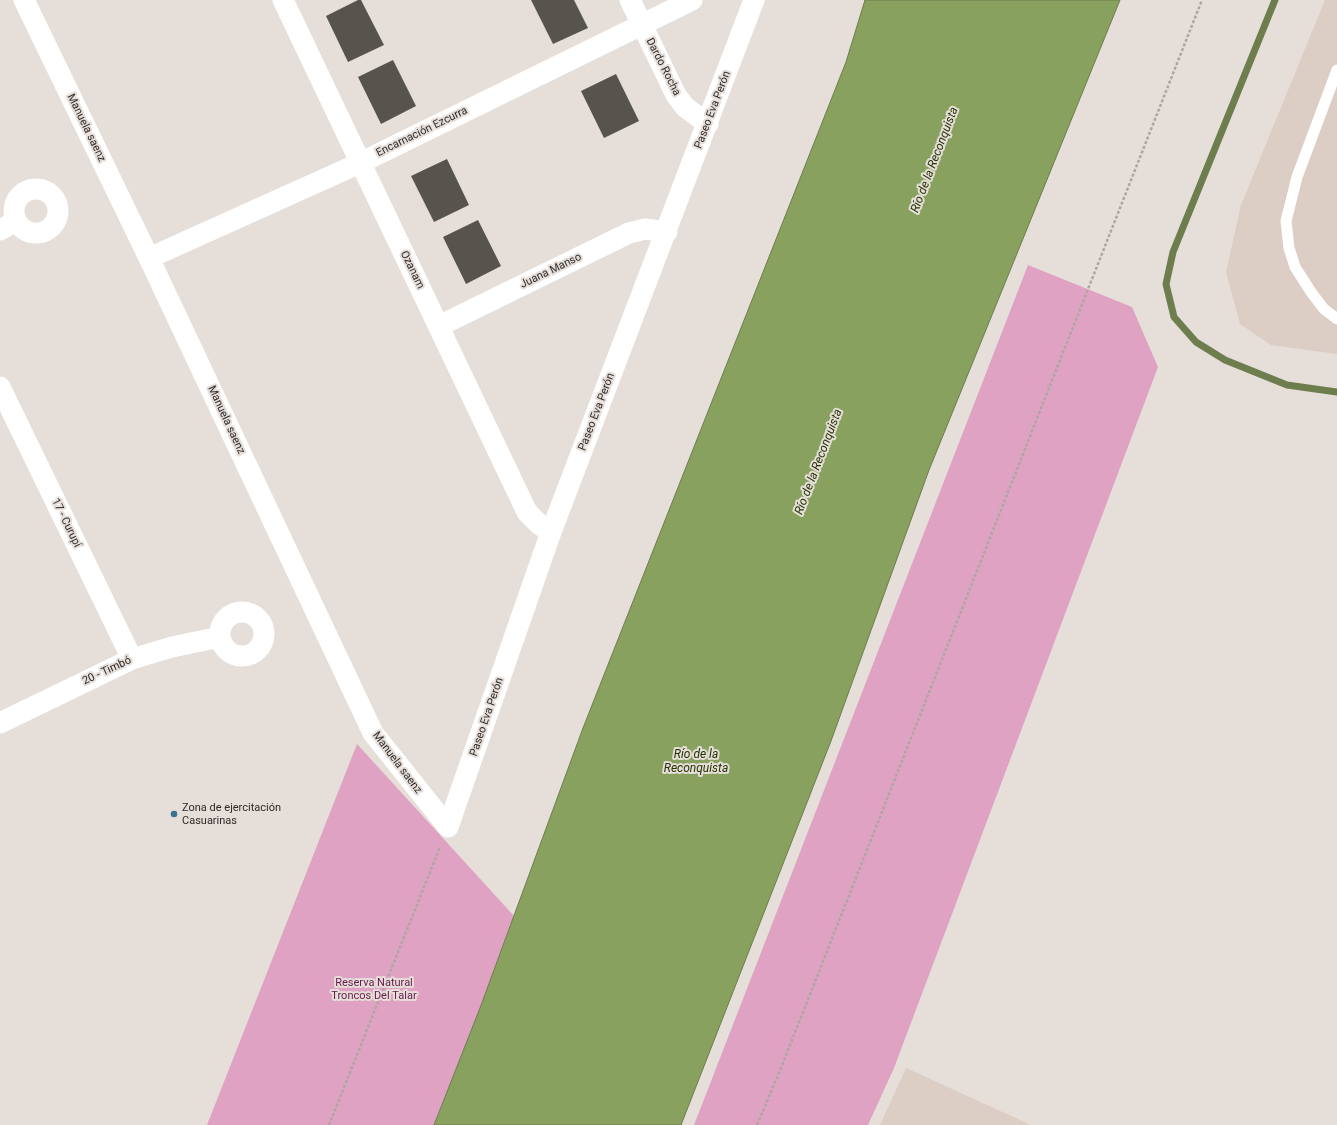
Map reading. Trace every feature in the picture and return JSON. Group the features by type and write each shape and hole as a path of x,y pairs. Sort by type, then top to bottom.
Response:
{"street":[{"name":"Manuela saenz","path":"24,0 149,258 373,732 448,827"},
{"name":"Ozanam","path":"283,0 527,512 540,525 551,532"},
{"name":"Dardo Rocha","path":"630,0 676,94 685,107 708,124"},
{"name":"Encarnación Ezcurra","path":"149,258 360,163 692,0"},
{"name":"Paseo Eva Perón","path":"448,827 551,532 667,232 754,0"},
{"name":"Juana Manso","path":"439,326 629,233 644,229 667,232"},
{"name":"17 - Curupí","path":"0,387 132,659"},
{"name":"20 - Timbó","path":"0,723 132,659 172,647 220,637"}],"lane":[{"path":"1337,70 1297,177 1286,221 1289,248 1296,267 1310,292 1324,309 1337,318"}],"path":[{"path":"757,1125 781,1068 1202,0"},
{"path":"329,1125 448,827"}],"shaded area":[{"path":"1325,0 1337,0 1337,354 1271,345 1240,324 1226,272 1241,205"},
{"path":"906,1068 1031,1125 880,1125"}],"green space":[{"path":"1028,265 1132,307 1158,367 894,1068 868,1125 694,1125"},
{"name":"Reserva Natural Troncos Del Talar","path":"357,744 514,916 434,1125 207,1125"}],"water":[{"name":"Río de la Reconquista","path":"865,0 1120,0 929,470 831,741 681,1125 434,1125 480,1008 583,728 846,62"}],"building":[{"path":"358,0 361,0 384,45 348,62 326,16"},
{"path":"531,0 574,0 588,28 553,44"},
{"path":"393,60 416,106 381,124 358,77"},
{"path":"616,74 639,121 604,138 581,91"},
{"path":"447,159 469,205 434,222 411,176"},
{"path":"478,220 501,266 466,284 443,237"}],"waterway":[{"path":"1275,0 1173,252 1166,284 1174,317 1196,342 1225,360 1287,385 1337,392"}],"place":[{"name":"Zona de ejercitación Casuarinas","path":"174,814"}]}
